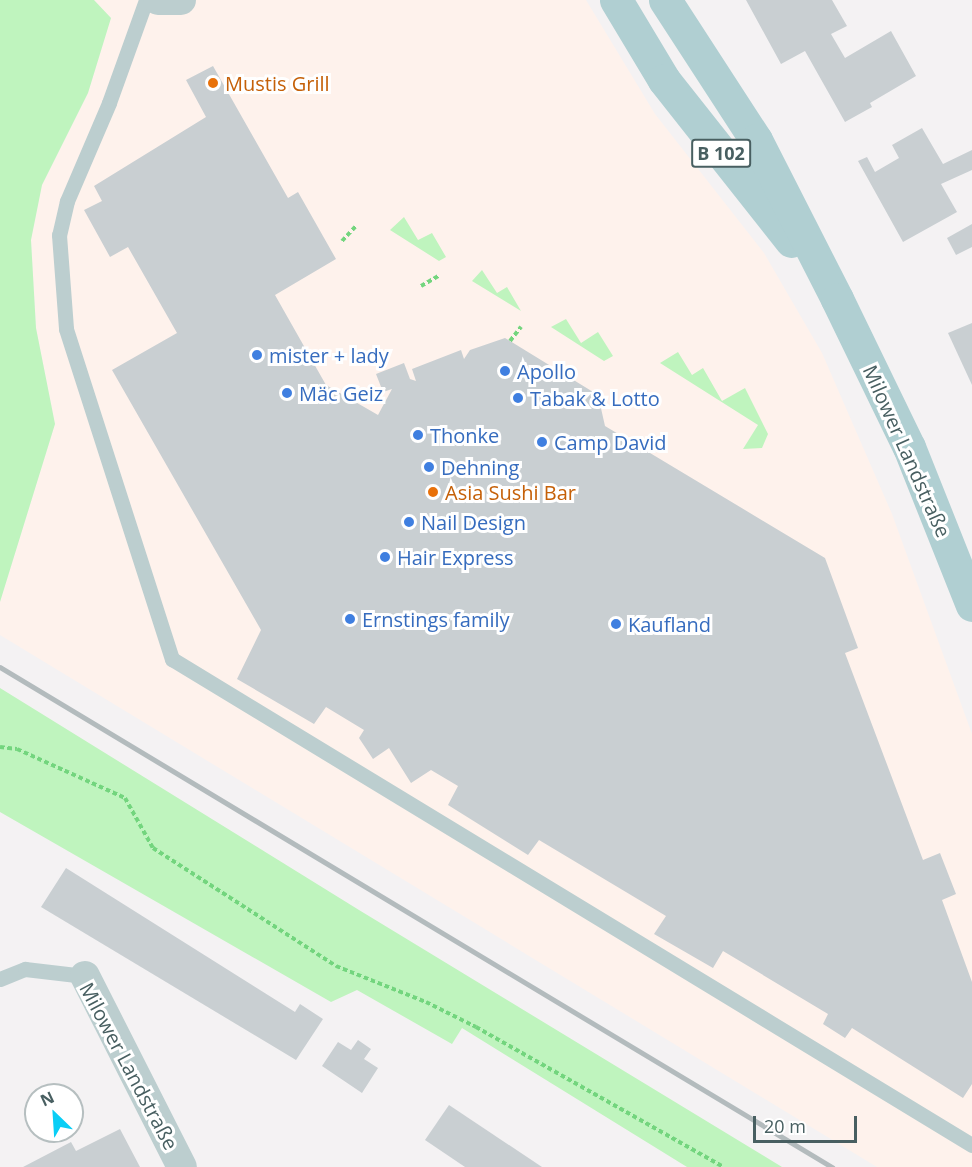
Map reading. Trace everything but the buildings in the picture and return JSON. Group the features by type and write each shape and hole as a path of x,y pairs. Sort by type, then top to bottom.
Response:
{"main road":[{"name":"Milower Landstraße","path":"616,0 664,80 837,299"},
{"name":"Milower Landstraße","path":"665,0 756,140 837,299 909,447 972,605"}],"street":[{"path":"158,0 182,0"},
{"name":"Milower Landstraße","path":"85,976 182,1167"}],"lane":[{"path":"146,0 109,103 67,201 59,235 66,329 172,659 972,1145"},
{"name":"Milower Landstraße","path":"0,979 25,969 85,976"}],"path":[{"path":"342,241 356,226"},
{"path":"421,286 440,275"},
{"path":"510,341 521,327"},
{"path":"0,747 17,749 124,798 153,848 336,966 426,1002 476,1027 723,1167"}],"shaded area":[{"path":"94,0 586,0 655,114 764,253 822,353 892,514 972,734 972,1167 877,1167 0,635 0,602 55,424 36,328 31,240 42,185 88,93 111,18"}],"green space":[{"path":"0,0 94,0 111,18 88,93 42,185 31,240 36,328 55,424 0,602"},
{"path":"404,217 418,240 432,233 446,257 439,261 390,230"},
{"path":"482,270 497,293 507,287 521,311 472,281"},
{"path":"566,319 581,343 598,332 613,356 604,361 551,327"},
{"path":"678,352 692,375 703,368 722,401 745,388 768,434 762,448 743,449 758,425 660,363"},
{"path":"0,688 782,1167 687,1167 462,1028 452,1044 357,990 331,1002 0,812"}],"railway":[{"path":"0,667 832,1167"}],"place":[{"name":"Mustis Grill","path":"213,83"},
{"name":"mister + lady","path":"257,355"},
{"name":"Apollo","path":"505,371"},
{"name":"Mäc Geiz","path":"287,393"},
{"name":"Tabak & Lotto","path":"518,398"},
{"name":"Thonke","path":"418,435"},
{"name":"Camp David","path":"542,442"},
{"name":"Dehning","path":"429,467"},
{"name":"Asia Sushi Bar","path":"433,492"},
{"name":"Nail Design","path":"409,522"},
{"name":"Hair Express","path":"385,557"},
{"name":"Ernstings family","path":"350,619"},
{"name":"Kaufland","path":"616,624"}]}
